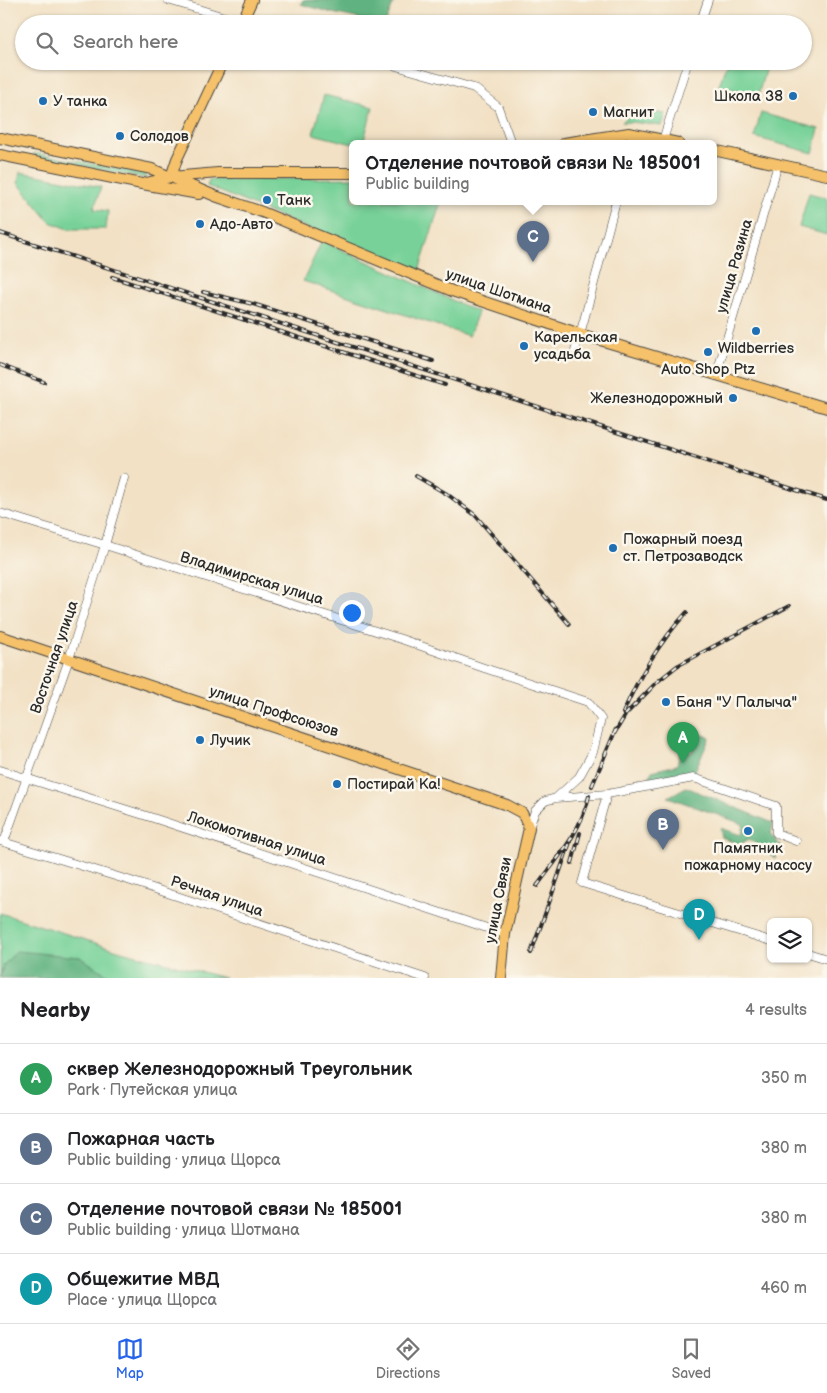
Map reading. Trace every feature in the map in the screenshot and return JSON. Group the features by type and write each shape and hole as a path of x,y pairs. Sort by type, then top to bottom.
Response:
{"main road":[{"path":"247,15 252,0"},
{"path":"170,177 219,70"},
{"path":"584,140 629,133 632,138 663,140"},
{"name":"улица Шотмана","path":"0,138 152,169 215,196 262,212 452,291 580,334 827,408"},
{"path":"24,160 28,144"},
{"path":"717,151 827,175"},
{"path":"0,155 142,184 215,196"},
{"path":"152,169 172,164 177,159"},
{"path":"177,159 183,168 218,173"},
{"path":"142,184 170,177 218,173 349,173"},
{"path":"205,192 201,182 207,174"},
{"name":"улица Профсоюзов","path":"0,636 507,805 522,813 529,828"},
{"name":"улица Связи","path":"501,978 505,934 529,828"}],"street":[{"path":"168,0 218,15"},
{"path":"703,15 708,0"},
{"path":"410,70 474,88 498,107 510,140"},
{"path":"663,140 685,70"},
{"name":"улица Разина","path":"716,376 778,164"},
{"path":"574,351 615,205"},
{"name":"Восточная улица","path":"2,842 69,659 124,478"},
{"name":"Владимирская улица","path":"0,513 401,639 588,702 601,719 593,752 579,776 556,798"},
{"name":"Локомотивная улица","path":"0,770 150,817 505,934"},
{"path":"529,828 534,811 545,801 556,798 607,794 694,778 776,806 776,833 796,841"},
{"path":"607,794 582,883 767,940"},
{"name":"Речная улица","path":"2,842 128,880 424,978"},
{"path":"812,954 827,958"}],"green space":[{"path":"303,0 367,0 375,3 376,0 395,0 389,15 342,15 301,4"},
{"path":"724,70 765,70 758,96 719,86"},
{"path":"324,95 373,107 364,140 349,140 349,143 313,134"},
{"path":"637,110 666,114 662,126 622,122"},
{"path":"761,113 819,129 813,153 754,137"},
{"path":"34,153 146,174 146,176 145,178 34,156"},
{"path":"20,172 101,187 94,209 108,211 106,229 69,229 50,222 18,183"},
{"path":"349,178 349,205 440,205 418,274 207,186 209,180"},
{"path":"809,193 827,198 827,235 799,227"},
{"path":"322,241 478,312 469,336 303,281"},
{"path":"699,734 710,737 693,775 647,783 652,771 677,765 681,749 691,753"},
{"path":"686,787 773,823 771,835 781,847 775,858 749,839 739,845 722,838 720,828 741,835 743,824 668,797"},
{"path":"0,913 121,951 225,978 112,978 80,957 3,966 0,978"},
{"path":"16,951 80,957 112,978 0,978 3,966"}],"railway":[{"path":"0,233 827,500"},
{"path":"112,277 445,385"},
{"path":"203,292 253,304 433,361"},
{"path":"0,365 44,382"},
{"path":"416,476 447,494 475,515 569,624"},
{"path":"614,734 626,714 657,682 677,666 789,606"},
{"path":"623,713 636,685 651,660 687,612"},
{"path":"592,786 616,729"},
{"path":"537,886 575,833 589,796"},
{"path":"572,863 580,833"},
{"path":"531,953 570,842"}],"place":[{"name":"Школа 38","path":"793,96"},
{"name":"У танка","path":"43,101"},
{"name":"Магнит","path":"593,112"},
{"name":"Солодов","path":"120,136"},
{"name":"Танк","path":"267,200"},
{"name":"Адо-Авто","path":"200,224"},
{"name":"Отделение почтовой связи № 185001","path":"533,262"},
{"name":"Wildberries","path":"756,331"},
{"name":"Карельская усадьба","path":"524,346"},
{"name":"Auto Shop Ptz","path":"708,352"},
{"name":"Железнодорожный","path":"733,398"},
{"name":"Пожарный поезд ст. Петрозаводск","path":"613,548"},
{"name":"Баня \"У Палыча\"","path":"666,702"},
{"name":"Лучик","path":"200,740"},
{"name":"сквер Железнодорожный Треугольник","path":"683,763"},
{"name":"Постирай Ка!","path":"337,784"},
{"name":"Памятник пожарному насосу","path":"748,831"},
{"name":"Пожарная часть","path":"663,850"},
{"name":"Общежитие МВД","path":"699,940"}]}
